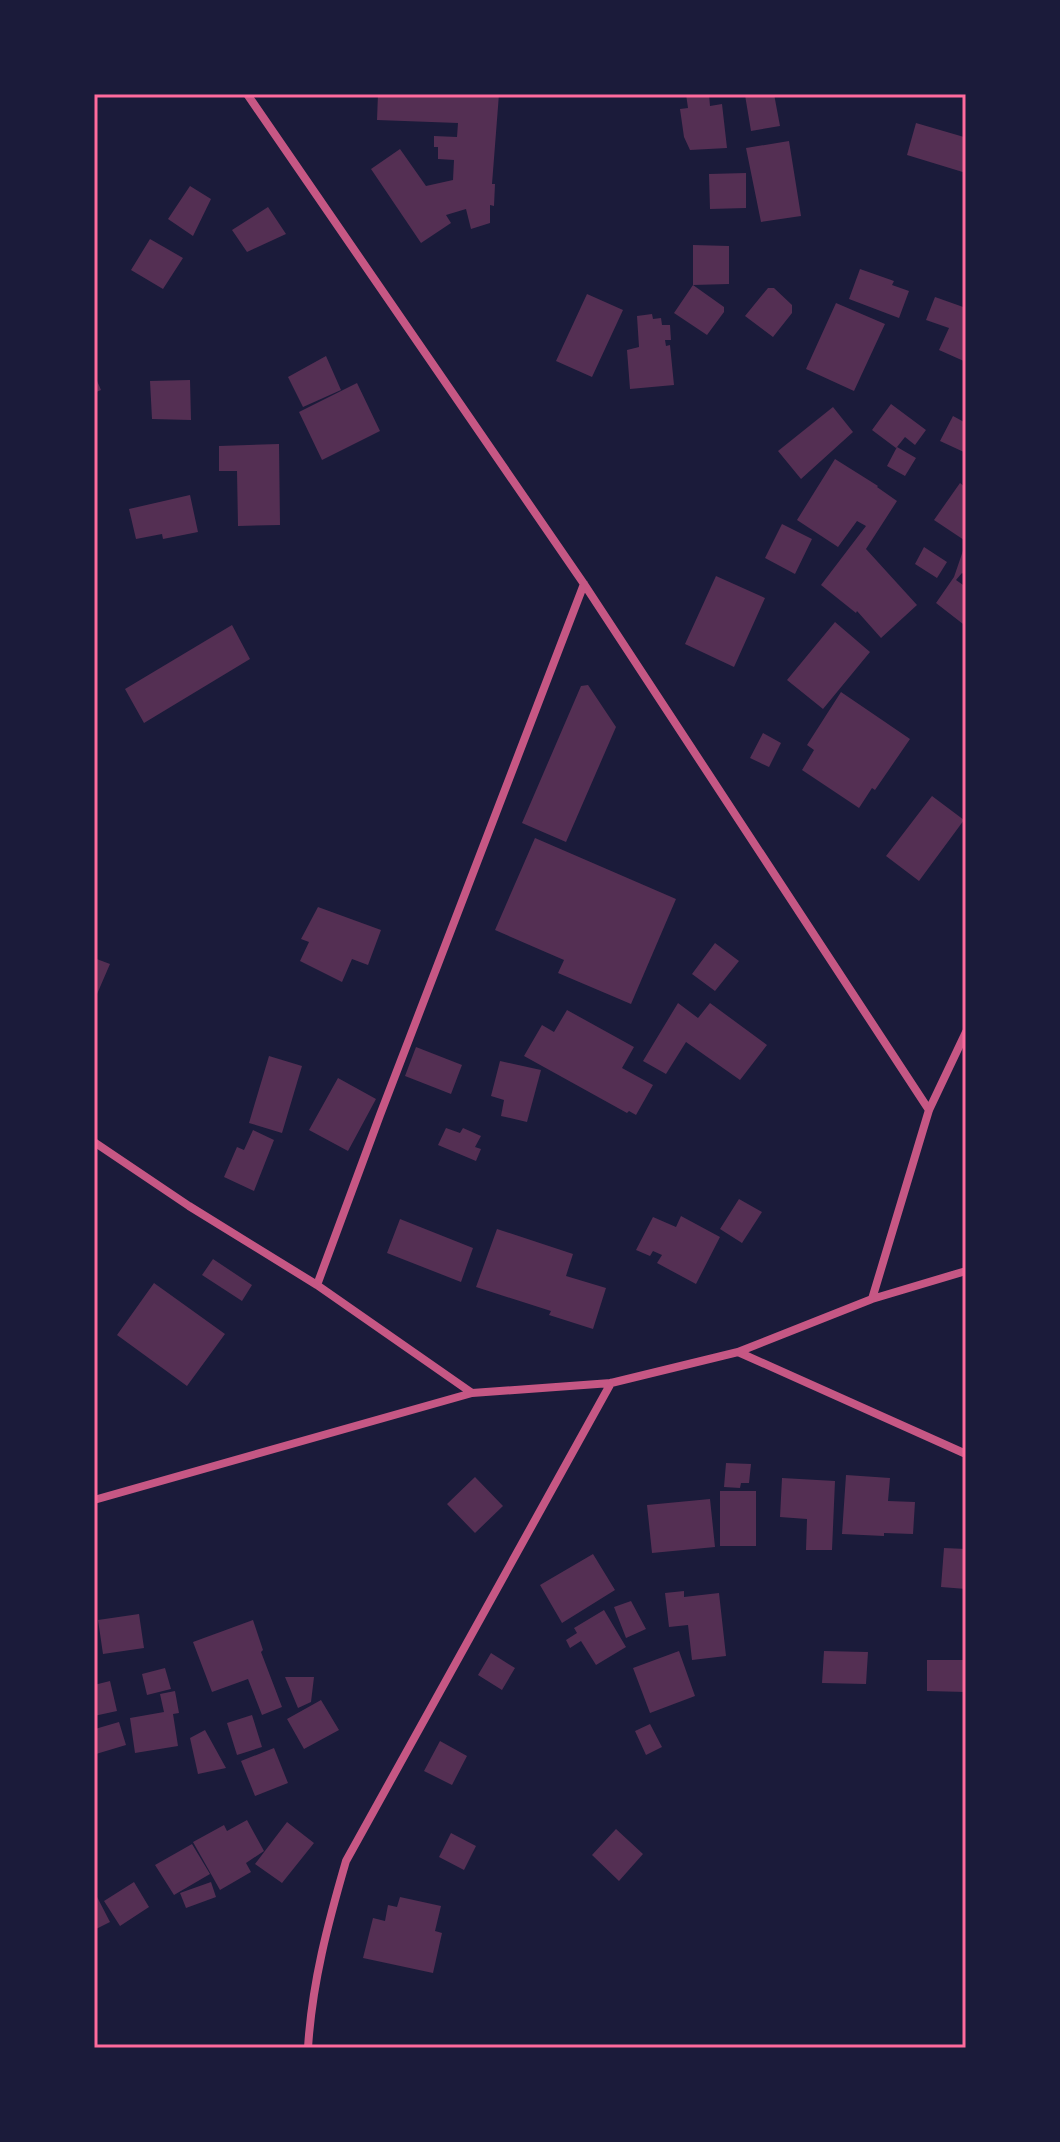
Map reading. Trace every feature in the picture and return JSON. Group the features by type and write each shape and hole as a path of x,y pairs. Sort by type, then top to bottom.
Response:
{"street":[{"path":"247,94 584,584 929,1110"},
{"path":"317,1285 584,584"},
{"path":"872,1299 929,1110 966,1032"},
{"path":"94,1142 189,1206 317,1285 472,1393"},
{"path":"94,1500 472,1393 611,1383 738,1352 872,1299 966,1271"},
{"path":"738,1352 966,1454"},
{"path":"308,2048 311,2003 324,1938 346,1861 611,1383"}],"building":[{"path":"378,94 499,94 492,184 495,184 494,206 490,205 490,223 471,229 466,209 446,215 451,223 421,243 371,169 400,149 426,186 453,180 454,160 438,159 434,136 457,137 458,123 377,120"},
{"path":"686,94 709,94 710,106 722,104 727,148 690,150 684,137 680,109 688,108"},
{"path":"774,94 780,126 751,131 745,95"},
{"path":"916,123 964,137 966,173 907,155"},
{"path":"789,141 801,216 761,222 746,148"},
{"path":"746,173 746,208 710,209 709,174"},
{"path":"190,186 211,199 193,236 168,219"},
{"path":"268,207 286,234 247,252 232,230"},
{"path":"150,239 183,258 163,289 131,270"},
{"path":"693,245 729,246 729,284 693,285"},
{"path":"860,269 894,281 892,285 909,291 899,318 849,299"},
{"path":"693,285 724,307 724,312 707,335 674,313"},
{"path":"768,288 774,288 792,305 792,313 773,337 745,316"},
{"path":"587,294 623,310 592,377 556,361"},
{"path":"935,297 966,308 966,362 939,350 949,328 926,320"},
{"path":"836,303 885,324 854,391 806,369"},
{"path":"652,314 653,319 661,318 662,325 670,325 671,340 665,340 666,346 670,345 674,385 630,389 627,350 639,347 637,316"},
{"path":"326,356 341,390 303,407 288,377"},
{"path":"94,374 101,390 94,393"},
{"path":"190,380 191,420 152,419 150,381"},
{"path":"357,383 380,431 322,460 299,412"},
{"path":"891,404 926,430 915,445 905,437 896,448 872,430"},
{"path":"833,407 853,432 801,479 778,451"},
{"path":"953,416 966,423 966,453 940,441"},
{"path":"279,444 280,525 238,526 237,471 219,471 219,446"},
{"path":"897,447 916,458 905,476 887,466"},
{"path":"835,459 897,501 866,549 917,605 881,638 857,611 821,585 866,526 857,521 838,547 797,520"},
{"path":"960,483 966,488 964,540 934,520"},
{"path":"190,495 198,532 163,539 162,534 136,539 129,509"},
{"path":"782,524 812,539 795,574 765,558"},
{"path":"966,542 966,576 962,573 956,580 966,587 966,620 963,624 936,603 954,577"},
{"path":"924,547 947,562 937,578 915,564"},
{"path":"716,576 765,598 734,667 685,644"},
{"path":"835,622 870,652 823,709 787,680"},
{"path":"232,625 250,659 144,723 125,689"},
{"path":"588,685 616,727 566,842 522,823 581,686"},
{"path":"841,692 910,739 859,808 802,770 814,750 807,745"},
{"path":"763,733 781,743 769,767 750,758"},
{"path":"932,796 964,820 919,881 886,856"},
{"path":"535,838 676,899 631,1004 558,973 564,960 495,930"},
{"path":"318,907 381,930 368,965 352,959 342,982 300,961 309,942 301,939"},
{"path":"715,943 739,961 715,991 692,974"},
{"path":"94,958 110,964 94,1001"},
{"path":"678,1003 698,1018 710,1003 767,1045 740,1080 686,1042 666,1074 643,1061"},
{"path":"567,1010 634,1047 622,1068 653,1085 636,1115 627,1113 524,1056 542,1025 554,1032"},
{"path":"416,1047 462,1065 451,1094 405,1076"},
{"path":"269,1056 302,1066 282,1133 249,1123"},
{"path":"500,1061 541,1070 527,1122 501,1116 504,1100 491,1096"},
{"path":"338,1078 376,1099 348,1151 309,1130"},
{"path":"446,1128 460,1133 463,1128 481,1136 475,1147 481,1149 476,1161 438,1145"},
{"path":"253,1130 274,1140 254,1191 224,1177 237,1147 244,1150"},
{"path":"739,1199 762,1212 742,1243 720,1229"},
{"path":"681,1216 720,1237 696,1284 657,1263 662,1255 653,1251 650,1256 636,1250 653,1217 676,1227"},
{"path":"400,1219 473,1248 461,1282 387,1253"},
{"path":"497,1229 573,1254 566,1276 606,1288 593,1329 549,1315 551,1311 476,1287"},
{"path":"213,1259 252,1285 242,1301 202,1275"},
{"path":"154,1283 225,1334 187,1386 117,1335"},
{"path":"726,1463 751,1464 749,1483 741,1483 740,1488 724,1487"},
{"path":"846,1475 890,1478 888,1501 915,1502 913,1534 842,1534"},
{"path":"475,1477 503,1506 475,1533 447,1504"},
{"path":"782,1478 835,1481 832,1550 806,1550 807,1519 780,1517"},
{"path":"720,1491 756,1491 756,1546 720,1546"},
{"path":"710,1499 715,1547 652,1553 647,1505"},
{"path":"944,1548 966,1549 966,1589 941,1587"},
{"path":"593,1554 615,1590 562,1623 540,1585"},
{"path":"684,1591 684,1597 719,1593 726,1656 692,1660 688,1625 669,1627 665,1593"},
{"path":"631,1601 646,1629 626,1638 614,1607"},
{"path":"604,1610 626,1647 596,1665 581,1641 570,1648 566,1640 577,1633 574,1628"},
{"path":"139,1614 144,1648 103,1654 98,1620"},
{"path":"253,1620 263,1650 261,1652 282,1707 262,1715 248,1679 212,1692 193,1642"},
{"path":"679,1651 695,1696 650,1713 633,1668"},
{"path":"824,1651 868,1652 866,1684 822,1683"},
{"path":"491,1653 515,1668 502,1690 478,1675"},
{"path":"927,1660 966,1660 966,1692 927,1691"},
{"path":"165,1668 171,1689 147,1695 142,1674"},
{"path":"285,1677 314,1677 311,1702 298,1708"},
{"path":"110,1681 117,1711 94,1716 94,1685"},
{"path":"175,1691 179,1713 173,1714 178,1746 135,1753 130,1718 164,1712 160,1694"},
{"path":"321,1700 339,1730 304,1749 287,1719"},
{"path":"252,1715 262,1747 237,1755 227,1723"},
{"path":"119,1722 126,1745 96,1754 95,1729"},
{"path":"650,1724 662,1747 646,1755 635,1731"},
{"path":"205,1730 226,1768 198,1774 190,1738"},
{"path":"440,1741 467,1756 452,1785 424,1771"},
{"path":"274,1748 288,1783 255,1796 241,1761"},
{"path":"247,1820 264,1851 246,1863 251,1872 220,1890 193,1842 224,1825 227,1831"},
{"path":"287,1822 314,1843 282,1883 255,1864"},
{"path":"616,1829 643,1854 619,1881 592,1855"},
{"path":"451,1833 476,1846 464,1870 439,1857"},
{"path":"192,1844 210,1874 174,1895 155,1865"},
{"path":"134,1882 149,1907 120,1926 104,1901"},
{"path":"211,1882 216,1897 186,1908 180,1893"},
{"path":"94,1891 110,1922 94,1930"},
{"path":"400,1897 441,1906 435,1931 442,1933 433,1973 363,1958 373,1918 385,1921 388,1905 397,1907"}]}
